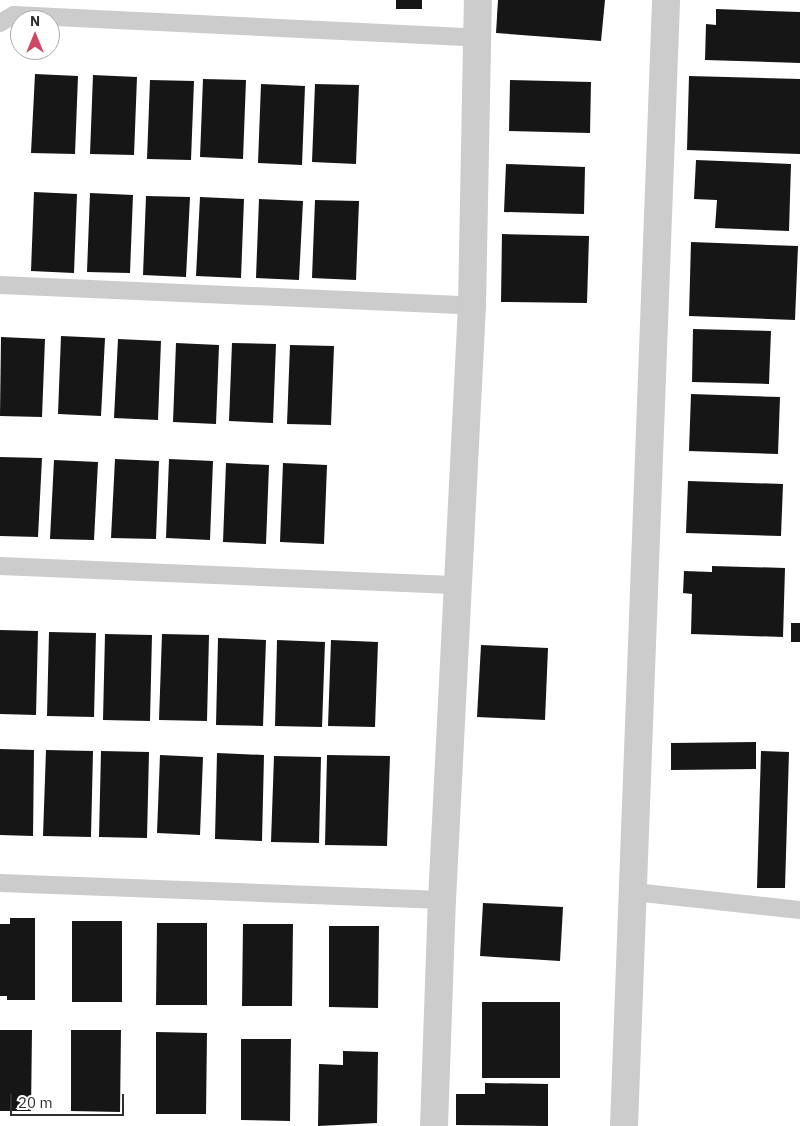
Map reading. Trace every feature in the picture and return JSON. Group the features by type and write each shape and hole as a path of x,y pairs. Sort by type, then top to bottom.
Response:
{"street":[{"path":"434,1126 442,900 472,306 478,0"},
{"path":"624,1126 634,892 642,603 666,0"}],"lane":[{"path":"0,24 14,15 478,38"},
{"path":"0,286 472,306"},
{"path":"0,566 459,585"},
{"path":"0,882 442,900"},
{"path":"634,892 800,910"}],"building":[{"path":"396,0 422,0 422,9 396,9"},
{"path":"498,0 605,0 601,41 496,33"},
{"path":"716,9 800,12 800,63 705,60 706,24 716,25"},
{"path":"35,74 78,76 75,154 31,153"},
{"path":"93,75 137,77 134,155 90,154"},
{"path":"689,76 800,79 800,154 687,150"},
{"path":"203,79 246,80 243,159 200,157"},
{"path":"150,80 194,81 191,160 147,159"},
{"path":"510,80 591,82 590,133 509,131"},
{"path":"261,84 305,86 302,165 258,163"},
{"path":"315,84 359,85 356,164 312,162"},
{"path":"696,160 791,164 789,231 715,228 717,200 694,199"},
{"path":"506,164 585,167 584,214 504,212"},
{"path":"34,192 77,194 74,273 31,271"},
{"path":"90,193 133,195 130,273 87,272"},
{"path":"146,196 190,197 186,277 143,275"},
{"path":"200,197 244,199 241,278 196,276"},
{"path":"259,199 303,201 299,280 256,278"},
{"path":"315,200 359,201 356,280 312,278"},
{"path":"502,234 589,236 587,303 501,302"},
{"path":"691,242 798,246 795,320 689,316"},
{"path":"693,329 771,331 769,384 692,382"},
{"path":"61,336 105,338 101,416 58,414"},
{"path":"1,337 45,339 42,417 0,416"},
{"path":"118,339 161,341 158,420 114,418"},
{"path":"176,343 219,345 216,424 173,422"},
{"path":"232,343 276,344 273,423 229,421"},
{"path":"290,345 334,346 331,425 287,424"},
{"path":"691,394 780,397 778,454 689,451"},
{"path":"0,457 42,458 38,537 0,536"},
{"path":"115,459 159,461 156,539 111,538"},
{"path":"169,459 213,461 210,540 166,538"},
{"path":"54,460 98,462 94,540 50,539"},
{"path":"226,463 269,465 266,544 223,542"},
{"path":"283,463 327,465 324,544 280,542"},
{"path":"688,481 783,484 781,536 686,533"},
{"path":"712,566 785,568 783,637 691,634 692,594 683,593 684,571 712,572"},
{"path":"791,623 800,623 800,642 791,642"},
{"path":"0,630 38,631 36,715 0,714"},
{"path":"49,632 96,633 94,717 47,716"},
{"path":"105,634 152,635 150,721 103,720"},
{"path":"162,634 209,635 207,721 159,720"},
{"path":"218,638 266,640 263,726 216,725"},
{"path":"277,640 325,642 322,727 275,726"},
{"path":"331,640 378,642 375,727 328,726"},
{"path":"481,645 548,648 545,720 477,717"},
{"path":"756,742 756,769 671,770 671,743"},
{"path":"0,749 34,750 33,836 0,835"},
{"path":"46,750 93,751 91,837 43,836"},
{"path":"101,751 149,752 147,838 99,837"},
{"path":"761,751 789,752 785,888 757,888"},
{"path":"217,753 264,755 262,841 215,839"},
{"path":"160,755 203,757 200,835 157,833"},
{"path":"327,755 390,756 387,846 325,845"},
{"path":"274,756 321,757 319,843 271,842"},
{"path":"483,903 563,907 560,961 480,956"},
{"path":"10,918 35,918 35,1000 7,1000 7,996 0,996 0,924 10,924"},
{"path":"72,921 122,921 122,1002 72,1002"},
{"path":"157,923 207,923 207,1005 156,1005"},
{"path":"243,924 293,924 292,1006 242,1006"},
{"path":"329,926 379,926 378,1008 329,1007"},
{"path":"482,1002 560,1002 560,1078 482,1078"},
{"path":"0,1030 32,1030 31,1111 0,1111"},
{"path":"71,1030 121,1030 120,1112 71,1111"},
{"path":"156,1032 207,1033 206,1114 156,1114"},
{"path":"241,1039 291,1039 290,1121 241,1120"},
{"path":"343,1051 378,1052 377,1123 318,1126 319,1064 343,1065"},
{"path":"485,1083 548,1084 548,1126 456,1125 456,1094 485,1094"}]}
